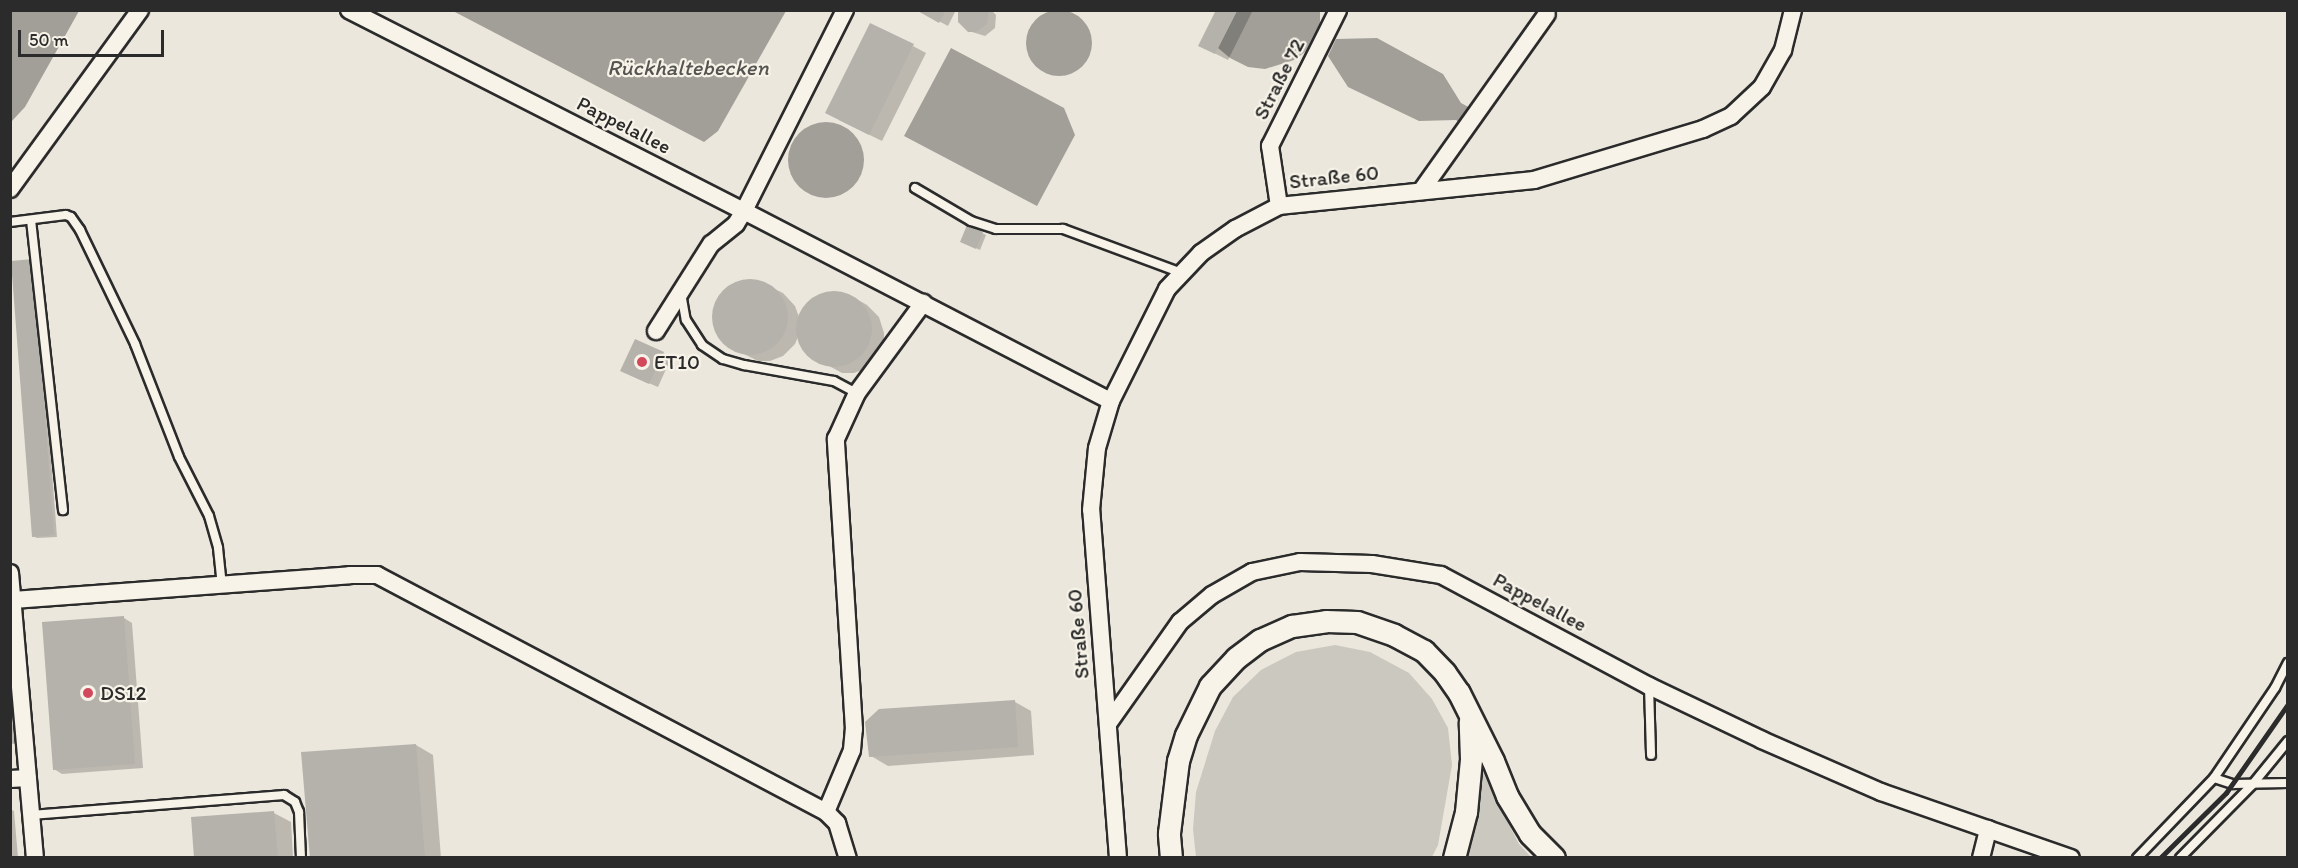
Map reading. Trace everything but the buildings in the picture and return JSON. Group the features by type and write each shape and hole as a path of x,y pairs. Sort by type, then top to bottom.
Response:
{"street":[{"path":"10,189 140,10"},
{"name":"Pappelallee","path":"349,10 1111,401"},
{"path":"656,331 711,244 736,224 744,211 845,10"},
{"name":"Straße 72","path":"1280,206 1270,146 1338,10"},
{"name":"Straße 60","path":"1118,858 1091,510 1097,448 1111,401 1167,289 1201,253 1235,229 1280,206 1534,180 1703,129 1731,116 1761,87 1783,50 1793,10"},
{"path":"1421,191 1547,14"},
{"path":"826,812 852,750 853,739 836,439 857,393 923,303"},
{"name":"Pappelallee","path":"1108,724 1180,622 1212,595 1252,572 1300,562 1372,564 1441,575 1649,686 1762,740 1881,792 2071,858"},
{"path":"10,573 35,858"},
{"path":"13,600 377,575 826,812 837,823 848,858"},
{"path":"1171,858 1169,833 1172,798 1186,735 1210,687 1244,652 1260,640 1292,626 1326,621 1358,622 1394,635 1424,651 1445,673 1470,716 1493,761 1512,806 1530,834 1554,858"},
{"path":"1454,858 1466,812 1471,759 1470,716"},
{"path":"10,779 28,778"},
{"path":"1982,858 1988,829"}],"lane":[{"path":"915,188 971,221 996,229 1063,229 1182,273"},
{"path":"10,222 66,215 71,216 80,230 135,344 179,457 209,516 218,549 222,584"},
{"path":"31,220 63,510"},
{"path":"681,290 686,320 702,345 723,359 744,365 834,381 857,393"},
{"path":"2138,858 2214,778 2275,688 2288,663"},
{"path":"1649,686 1651,755"},
{"path":"2180,858 2252,785 2288,741"},
{"path":"2214,778 2233,784 2288,783"},
{"path":"31,814 284,795 295,802 298,812 301,858"}],"shaded area":[{"path":"1335,645 1370,652 1409,673 1432,699 1448,728 1452,765 1438,845 1432,857 1196,857 1193,829 1196,792 1215,731 1233,697 1261,670 1296,652"},
{"path":"1481,761 1519,844 1531,857 1466,858 1475,813"}],"water":[{"path":"11,10 79,11 25,107 11,122"},
{"path":"1059,10 1072,12 1082,20 1090,30 1092,43 1090,56 1082,66 1072,74 1059,76 1046,74 1036,66 1028,56 1026,43 1028,30 1036,20 1046,12"},
{"name":"Rückhaltebecken","path":"453,11 786,11 718,131 704,142"},
{"path":"1237,11 1320,11 1320,23 1305,52 1294,60 1265,69 1248,67 1230,58 1218,48"},
{"path":"1377,38 1443,74 1461,103 1472,109 1463,125 1456,120 1419,121 1348,87 1328,56 1336,39"},
{"path":"951,48 1064,108 1075,135 1037,206 904,136"},
{"path":"826,122 841,125 853,133 861,145 864,160 861,175 853,187 841,195 826,198 811,195 799,187 791,175 788,160 791,145 799,133 811,125"}],"railway":[{"path":"2160,858 2226,793 2288,704"}],"place":[{"name":"ET10","path":"642,362"},
{"name":"DS12","path":"88,693"}]}
